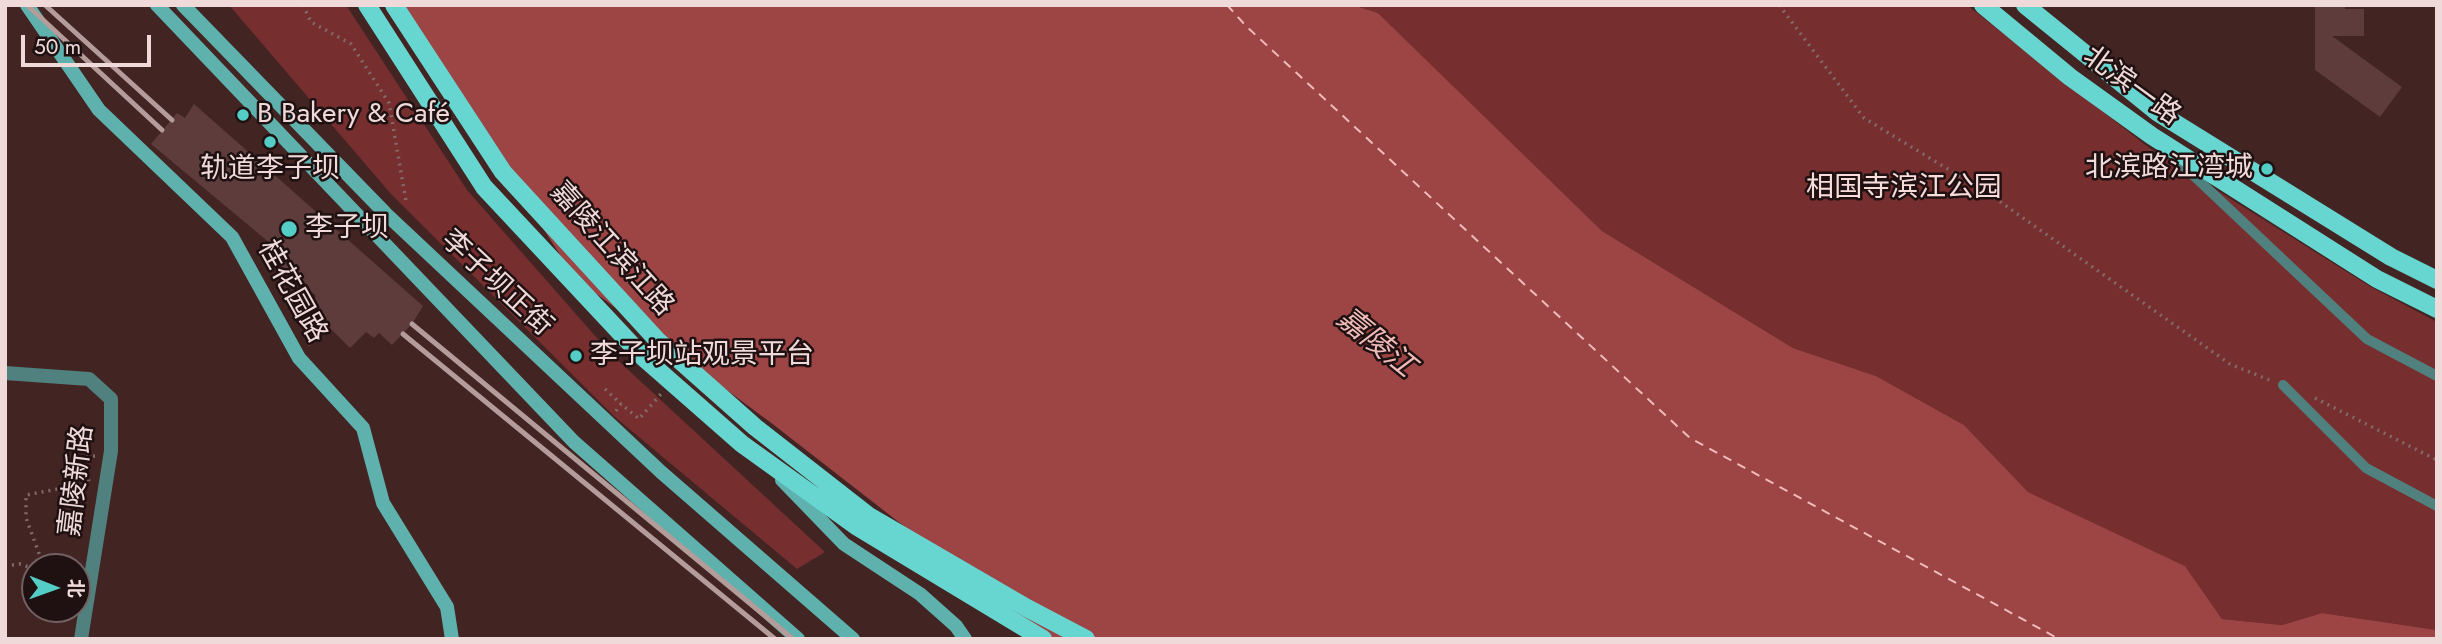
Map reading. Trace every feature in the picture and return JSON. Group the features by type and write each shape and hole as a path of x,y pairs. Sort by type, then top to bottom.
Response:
{"main road":[{"name":"桂花园路","path":"27,5 99,110 232,237 299,358 363,428 383,503 447,607 452,639"},
{"name":"李子坝正街","path":"157,5 574,442 798,639"},
{"name":"李子坝正街","path":"183,5 385,213 661,472 853,639"},
{"name":"嘉陵江滨江路","path":"367,5 484,187 644,358 742,444 856,526 1043,639"},
{"name":"嘉陵江滨江路","path":"394,5 503,172 658,341 755,428 869,516 1027,608 1086,639"},
{"name":"北滨一路","path":"1983,5 2070,76 2152,136 2377,279 2437,309"},
{"name":"北滨一路","path":"2025,5 2157,112 2390,257 2437,280"},
{"path":"742,444 844,544 920,594 956,626 965,639"}],"street":[{"name":"嘉陵新路","path":"5,373 89,379 111,399 111,452 81,639"}],"lane":[{"path":"2152,136 2367,339 2437,376"},
{"path":"2283,385 2366,468 2437,506"}],"path":[{"path":"303,5 311,22 351,44 388,103 406,201"},
{"path":"1779,5 1864,118 1992,196 2230,364 2331,405 2437,460"},
{"path":"299,358 325,323"},
{"path":"605,389 639,419 672,383"},
{"path":"614,413 621,404"},
{"path":"77,442 84,483 88,475 93,492 103,501"},
{"path":"79,457 95,456"},
{"path":"74,486 81,474"},
{"path":"39,553 26,518 26,495 74,486 81,491"}],"green space":[{"path":"229,5 346,5 467,190 611,354 825,552 797,569 615,417 391,194"},
{"name":"相国寺滨江公园","path":"1353,5 1967,5 2148,147 2371,287 2437,322 2437,630 2322,613 2282,625 2222,619 2185,566 2028,492 1964,425 1876,376 1793,348 1602,231 1378,13"}],"water":[{"name":"嘉陵江","path":"399,5 1353,5 1378,13 1602,231 1793,348 1876,376 1964,425 2028,492 2185,566 2222,619 2282,625 2322,613 2437,630 2437,639 1049,639 770,422 575,278"}],"building":[{"path":"2315,5 2345,5 2345,9 2364,9 2364,36 2332,36 2402,87 2380,117 2315,70"},
{"path":"194,104 423,306 412,324 392,345 379,333 374,338 366,332 350,348 308,306 316,296 263,252 271,244 151,144 177,113 185,118"}],"ferry route":[{"path":"1227,5 1246,26 1690,438 2059,639"}],"railway":[{"path":"27,5 162,130"},
{"path":"45,5 172,120"},
{"path":"412,324 793,639"},
{"path":"403,334 775,639"}],"place":[{"name":"B Bakery & Café","path":"243,115"},
{"name":"轨道李子坝","path":"270,142"},
{"name":"北滨路江湾城","path":"2267,169"},
{"name":"李子坝","path":"289,229"},
{"name":"李子坝站观景平台","path":"576,356"}]}
